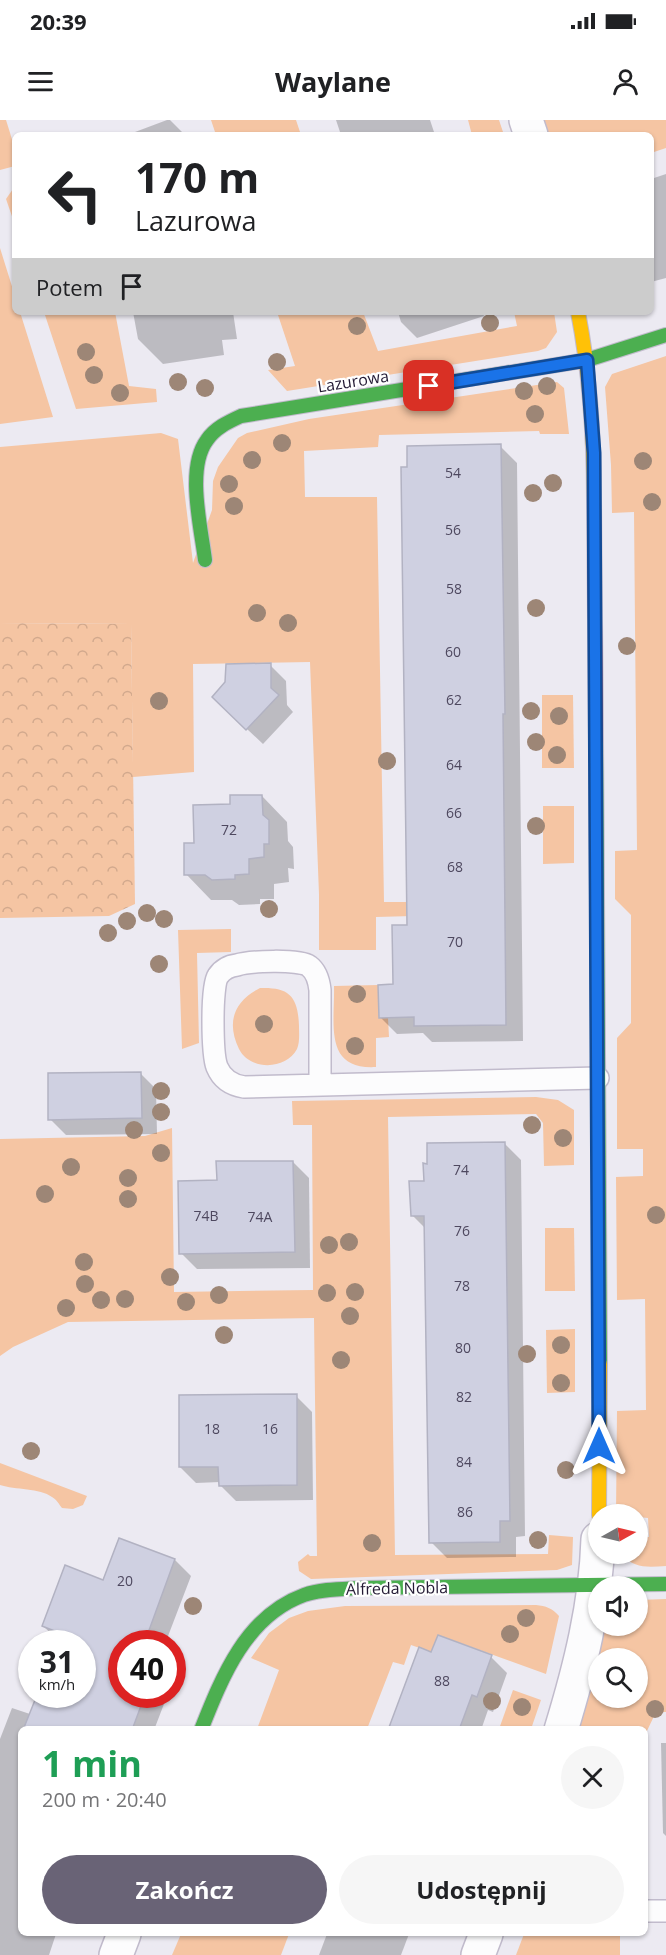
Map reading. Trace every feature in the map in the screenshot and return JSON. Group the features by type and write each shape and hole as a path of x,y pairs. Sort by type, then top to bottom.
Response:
{"street":[{"path":"579,315 587,360 594,453 599,1504"},
{"name":"Lazurowa","path":"206,560 199,512 197,463 202,447 212,433 225,423 241,416 587,360 666,335"},
{"name":"Alfreda Nobla","path":"648,1584 666,1584"},
{"name":"Alfreda Nobla","path":"203,1726 224,1676 248,1636 282,1606 303,1596 326,1590 359,1588 588,1585"},
{"path":"562,1726 588,1622"},
{"path":"116,1955 123,1936"},
{"path":"478,1955 485,1936"}],"lane":[{"path":"320,1085 320,990 319,982 311,967 296,962 246,963 226,968 219,974 213,988 213,1052 217,1068 228,1082 244,1087 598,1078"},
{"path":"648,1911 666,1911"}],"green space":[{"path":"0,120 6,120 12,139 12,167 0,170"},
{"path":"211,120 296,120 300,132 215,132"},
{"path":"468,120 499,120 503,132 471,132"},
{"path":"542,120 666,120 666,148 654,152 654,132 546,132"},
{"path":"12,190 12,216 6,199"},
{"path":"0,248 12,286 12,315 21,315 53,417 0,424"},
{"path":"45,315 116,315 129,386 156,389 157,402 76,409"},
{"path":"278,315 364,315 378,351 517,326 515,315 554,315 557,332 546,348 538,351 287,391 268,370 295,366"},
{"path":"666,356 666,1566 647,1567 634,1564 648,1564 648,1504 616,1504 617,1411 646,1410 645,1299 617,1300 616,1177 643,1176 643,1149 617,1149 617,1038 631,1023 631,915 615,899 615,851 637,850 634,512 612,513 605,387 612,374"},
{"path":"557,382 564,388 569,434 540,434 539,431 379,435 378,447 304,451 305,497 377,497 384,902 412,902 413,916 376,917 376,950 319,950 310,662 193,664 194,772 133,777 131,624 0,623 0,447 161,433 178,439 193,563 212,510 213,481 218,467 238,438 247,433 309,419"},
{"path":"0,623 131,624 135,904 109,916 0,918"},
{"path":"542,695 573,695 574,768 542,768"},
{"path":"543,806 574,806 574,863 543,864"},
{"path":"231,929 231,952 197,953 199,1043 182,1049 178,930"},
{"path":"378,985 379,1018 388,1018 389,1037 376,1038 376,1067 359,1066 347,1061 336,1042 334,986"},
{"path":"260,988 278,989 285,992 290,995 297,1007 299,1043 297,1049 292,1056 277,1064 259,1064 251,1061 244,1056 235,1039 233,1021 235,1013 244,999"},
{"path":"536,1097 558,1100 574,1110 574,1165 544,1166 543,1123 536,1114 388,1117 395,1555 548,1554 549,1535 573,1537 572,1565 557,1570 311,1579 299,1571 298,1562 308,1554 317,1556 314,1318 68,1322 13,1347 0,1356 0,1139 145,1136 172,1128 174,1292 313,1290 312,1125 293,1125 292,1101"},
{"path":"545,1228 574,1228 575,1291 545,1291"},
{"path":"575,1329 575,1392 547,1393 546,1330"},
{"path":"0,1463 87,1496 83,1505 73,1509 62,1508 55,1499 47,1494 0,1485"},
{"path":"666,1599 666,1712 656,1712 648,1729 648,1726 578,1726 588,1686 588,1708 648,1708 648,1648 598,1648 600,1636 648,1636 648,1600"},
{"path":"536,1605 549,1608 559,1616 546,1674 438,1635 431,1652 411,1645 404,1665 393,1662 368,1726 258,1726 279,1670 251,1658 269,1633 289,1618 308,1611 345,1606"},
{"path":"513,1690 541,1700 532,1726 500,1726"},
{"path":"180,1936 288,1936 281,1955 172,1955"},
{"path":"523,1936 620,1936 620,1955 516,1955"}],"building":[{"path":"501,444 506,1025 414,1026 414,1017 379,1018 378,985 393,984 392,925 407,925 401,467 407,467 407,446"},
{"path":"271,663 271,688 279,695 246,730 212,697 225,682 226,664"},
{"path":"230,795 262,795 263,815 269,820 269,844 264,844 264,857 249,859 249,874 235,875 235,879 212,880 205,875 184,875 184,843 194,843 193,805 230,804"},
{"path":"141,1072 142,1118 48,1120 48,1073"},
{"path":"505,1142 510,1521 500,1521 500,1542 429,1543 424,1216 411,1216 409,1181 424,1181 423,1163 427,1164 427,1143"},
{"path":"216,1161 293,1161 295,1252 179,1254 178,1181 217,1180"},
{"path":"297,1394 297,1485 219,1486 218,1467 179,1467 179,1395"},
{"path":"119,1538 175,1559 149,1630 108,1630 108,1708 140,1708 133,1726 25,1726 32,1708 96,1708 96,1630 52,1630 42,1626 65,1565 103,1580"},
{"path":"438,1635 492,1655 477,1697 472,1695 460,1726 389,1726 419,1647 431,1652"}],"traffic: fast":[{"path":"205,560 198,515 197,466 201,452 210,436 241,416 587,360 666,335"},
{"path":"596,740 600,1364"},
{"path":"203,1726 228,1670 251,1633 284,1605 304,1595 324,1590 359,1588 666,1584"}],"traffic: slow":[{"path":"579,315 586,359 590,405 594,500"},
{"path":"599,1504 600,1364"}],"traffic: jam":[{"path":"594,500 596,740"}],"route":[{"path":"429,386 587,360 594,453 596,618 599,1446"}]}
